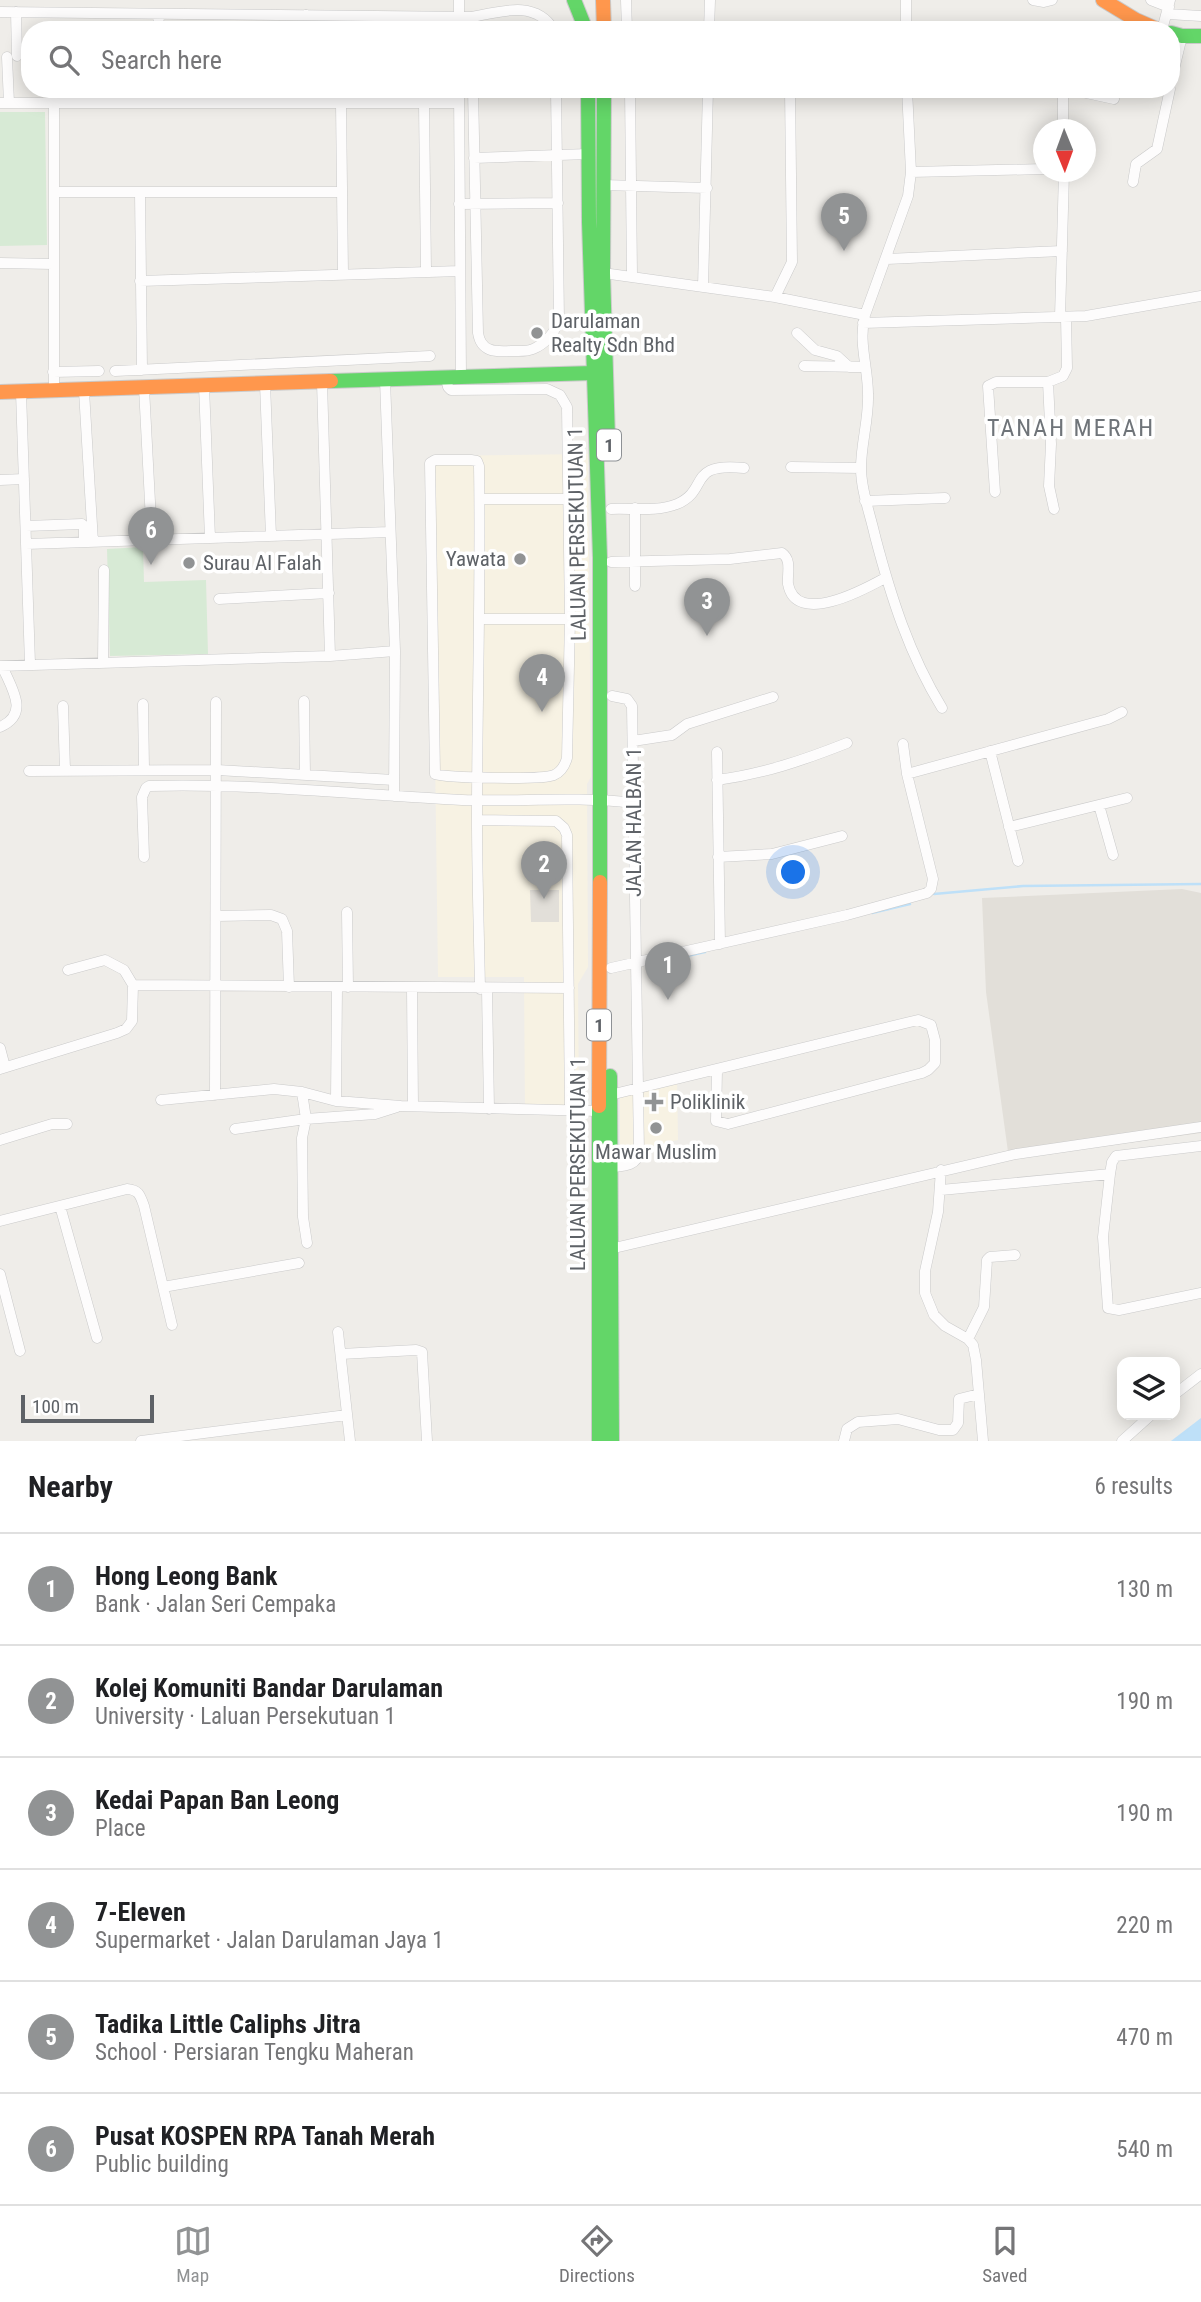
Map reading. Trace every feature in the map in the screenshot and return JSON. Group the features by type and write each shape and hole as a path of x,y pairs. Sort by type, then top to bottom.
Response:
{"main road":[{"path":"574,0 583,21"},
{"path":"587,0 587,21"},
{"path":"604,0 604,21"},
{"path":"1103,0 1138,21"},
{"path":"1180,35 1201,36"},
{"name":"LALUAN PERSEKUTUAN 1","path":"587,98 611,968 612,1167 605,1250 598,1441"},
{"name":"LALUAN PERSEKUTUAN 1","path":"604,98 603,273 611,509 612,696 606,800 598,1111 612,1441"},
{"path":"0,392 454,377 532,382 593,373"}],"street":[{"path":"459,0 459,21"},
{"path":"626,0 627,21"},
{"path":"709,21 710,0"},
{"path":"906,0 906,21"},
{"path":"1032,0 1052,0"},
{"path":"1151,0 1201,16"},
{"path":"0,12 472,17 516,8 531,9 548,21"},
{"path":"16,12 4,103 459,103"},
{"path":"159,14 159,21"},
{"path":"306,15 306,21"},
{"path":"472,17 472,21"},
{"path":"156,98 156,103"},
{"path":"295,98 295,103"},
{"path":"454,377 460,271 459,98"},
{"path":"473,98 478,333 480,343 495,352 530,350 551,337 559,315 556,98"},
{"path":"630,98 632,276"},
{"path":"703,286 708,98"},
{"path":"775,297 792,262 790,98"},
{"path":"907,98 911,172 905,208 864,319 862,346 868,397 861,468 865,501 907,641 924,679 942,708"},
{"path":"1064,119 1065,98"},
{"path":"1109,98 1114,99"},
{"path":"1133,182 1136,164 1153,153 1159,145 1168,98"},
{"path":"341,103 343,274"},
{"path":"424,103 426,272"},
{"path":"54,104 54,392"},
{"path":"474,158 588,154"},
{"path":"911,172 1033,169"},
{"path":"995,492 988,386 996,382 1048,382 1063,376 1067,368 1063,317 1063,182"},
{"path":"603,185 707,188"},
{"path":"54,192 342,192"},
{"path":"140,192 142,370"},
{"path":"459,204 558,203"},
{"path":"887,259 1062,251"},
{"path":"0,263 53,264"},
{"path":"140,281 460,271"},
{"path":"603,273 775,297 858,312 864,319 1086,316 1201,296"},
{"path":"797,333 815,350 837,356 849,367"},
{"path":"115,371 430,356"},
{"path":"804,366 865,367"},
{"path":"53,372 99,371"},
{"path":"385,380 395,651 394,796"},
{"path":"322,382 330,656"},
{"path":"489,1109 477,820 478,776 480,619 479,466 477,461 435,460 430,463 435,774 442,777 478,776 547,777 557,773 565,765 570,619 567,404 554,391 532,382"},
{"path":"1048,382 1051,444 1049,486 1054,509"},
{"path":"265,384 271,536"},
{"path":"204,386 210,538"},
{"path":"144,388 152,540"},
{"path":"84,391 88,542"},
{"path":"21,393 30,664"},
{"path":"791,467 861,468"},
{"path":"611,509 670,506 683,501 712,468 744,468"},
{"path":"0,480 24,480"},
{"path":"865,501 945,498"},
{"path":"480,499 569,499"},
{"path":"635,508 635,586"},
{"path":"26,526 82,524 88,542"},
{"path":"26,544 390,532"},
{"path":"611,562 730,559 782,553 788,559 791,591 796,598 811,604 844,598 886,578"},
{"path":"103,662 104,570"},
{"path":"219,599 329,593"},
{"path":"480,619 570,619"},
{"path":"0,727 15,717 18,708 1,666 330,656 395,651"},
{"name":"JALAN HALBAN 1","path":"612,696 624,697 631,703 634,741 632,803 639,1157 631,1165 612,1167"},
{"path":"634,741 672,735 687,724 773,697"},
{"path":"304,701 305,775"},
{"path":"215,1095 218,784 216,702"},
{"path":"143,704 144,769"},
{"path":"64,706 65,770"},
{"path":"907,775 1108,719 1122,712"},
{"path":"717,780 782,768 847,743"},
{"path":"611,968 847,915 927,893 931,889 933,879 902,744"},
{"path":"990,751 1018,861"},
{"path":"717,752 720,944"},
{"path":"29,771 218,770 394,780"},
{"path":"144,857 142,797 146,788 218,784 477,800 606,800 632,803"},
{"path":"1009,827 1127,798"},
{"path":"1099,805 1113,855"},
{"path":"477,820 556,821 567,835 570,1111"},
{"path":"718,857 772,854 842,836"},
{"path":"347,912 348,987"},
{"path":"217,916 271,915 282,919 287,931 289,986"},
{"path":"0,1048 3,1068 125,1029 132,1021 133,985 124,970 105,960 68,970"},
{"path":"133,985 569,988"},
{"path":"337,987 337,1101"},
{"path":"412,988 413,1106"},
{"path":"610,1095 918,1020 931,1025 935,1040 935,1063 922,1073 722,1125 716,1121 715,1116 717,1070"},
{"path":"161,1100 274,1089 302,1092 337,1101 401,1106 598,1111"},
{"path":"302,1092 306,1119 302,1138 303,1217 307,1242"},
{"path":"235,1129 306,1119 375,1114 401,1106"},
{"path":"0,1140 52,1124 67,1124"},
{"path":"605,1250 1016,1154 1201,1127"},
{"path":"1201,1146 1116,1156 1112,1162 1103,1224 1108,1308 1119,1310 1201,1293"},
{"path":"941,1170 938,1212 925,1270 925,1293 934,1315 945,1326 968,1339 976,1354 983,1441"},
{"path":"941,1190 1110,1174"},
{"path":"0,1221 127,1189 135,1190 140,1194 172,1325"},
{"path":"60,1206 97,1338"},
{"path":"968,1339 984,1307 987,1260 990,1257 1015,1255"},
{"path":"163,1287 299,1264"},
{"path":"0,1274 20,1351"},
{"path":"338,1332 350,1441"},
{"path":"341,1354 416,1350 422,1352 427,1441"},
{"path":"1180,1390 1201,1374"},
{"path":"844,1441 849,1426 869,1421 898,1419 939,1430 953,1430 958,1423 959,1399 979,1394"},
{"path":"141,1441 347,1415"},
{"path":"1122,1441 1145,1420"}],"shaded area":[{"path":"588,454 591,777 587,784 588,967 578,984 579,1113 525,1113 524,977 438,977 431,456"},
{"path":"1182,889 1201,893 1201,1133 1009,1159 986,992 982,898"},
{"path":"530,890 559,890 559,922 531,922"},
{"path":"677,1075 678,1140 620,1153 620,1088"}],"green space":[{"path":"0,112 45,112 47,245 0,246"},
{"path":"143,547 144,582 206,580 208,654 110,656 107,549"}],"water":[{"path":"1201,1418 1201,1441 1171,1441"}],"waterway":[{"path":"934,894 1023,886 1201,884"},
{"path":"872,913 910,904"},
{"path":"651,964 705,952"}],"traffic: fast":[{"path":"574,0 582,21"},
{"path":"1180,35 1201,36"},
{"path":"588,98 589,222 600,558 600,882"},
{"path":"604,98 603,273 608,439"},
{"path":"331,381 593,373"},
{"path":"610,1076 612,1441"},
{"path":"599,1106 599,1441"}],"traffic: slow":[{"path":"603,0 604,21"},
{"path":"1103,0 1138,21"},
{"path":"0,392 331,381"},
{"path":"599,1106 600,882"}],"place":[{"name":"Tadika Little Caliphs Jitra","path":"844,251"},
{"name":"Darulaman Realty Sdn Bhd","path":"537,333"},
{"name":"Yawata","path":"520,559"},
{"name":"Surau Al Falah","path":"189,563"},
{"name":"Pusat KOSPEN RPA Tanah Merah","path":"151,565"},
{"name":"Kedai Papan Ban Leong","path":"707,636"},
{"name":"7-Eleven","path":"542,712"},
{"name":"Kolej Komuniti Bandar Darulaman","path":"544,899"},
{"name":"Hong Leong Bank","path":"668,1000"},
{"name":"Poliklinik","path":"654,1102"},
{"name":"Mawar Muslim","path":"656,1128"}],"district":[{"name":"TANAH MERAH","path":"1071,428"}]}
